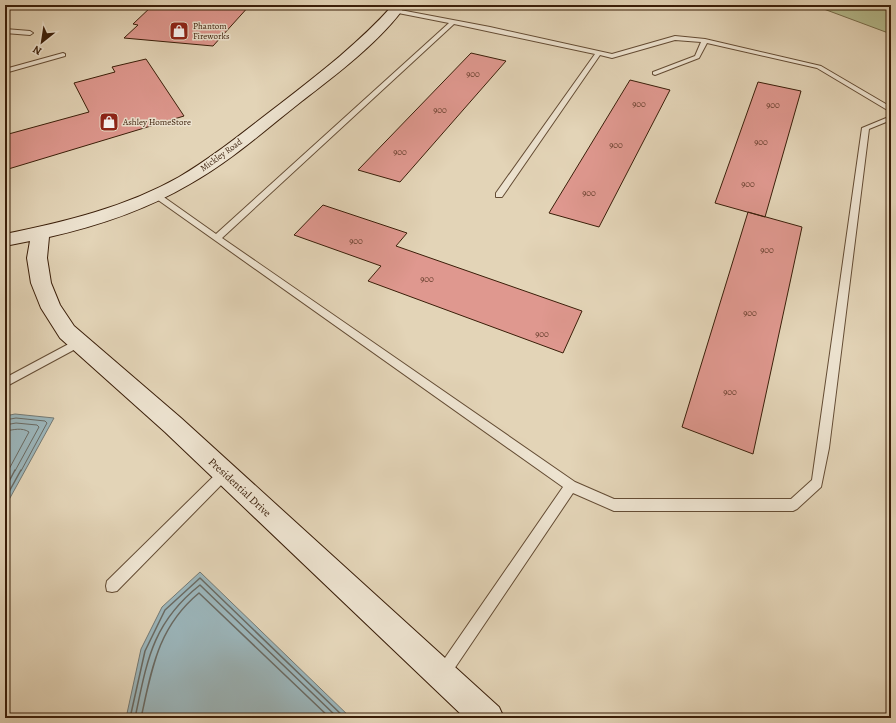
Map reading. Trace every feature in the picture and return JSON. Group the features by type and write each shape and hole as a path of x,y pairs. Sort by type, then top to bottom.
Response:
{"street":[{"name":"Mickley Road","path":"5,240 91,220 155,195 208,166 319,82 356,51 397,8"},
{"name":"Presidential Drive","path":"40,233 38,258 41,283 51,308 78,343 174,425 488,718"}],"lane":[{"path":"397,8 453,22 612,56 675,38 705,41 819,67 891,110"},
{"path":"217,238 453,22"},
{"path":"5,31 30,33"},
{"path":"655,73 697,57 705,41"},
{"path":"499,195 598,54"},
{"path":"5,71 63,55"},
{"path":"155,195 571,486 614,505 793,505 817,483 866,128 891,118"},
{"path":"5,383 78,343"},
{"path":"112,586 225,473"},
{"path":"442,675 571,486"}],"green space":[{"path":"813,5 891,5 891,34"}],"water":[{"path":"15,414 54,418 5,507 5,416"},
{"path":"200,572 351,718 126,718 141,649 162,607"}],"building":[{"name":"Phantom Fireworks","path":"153,5 250,5 213,46 124,38 138,25 133,24"},
{"path":"471,53 506,61 400,182 358,170"},
{"name":"Ashley HomeStore","path":"146,59 184,116 5,170 5,135 89,112 74,83 115,72 112,67"},
{"path":"630,80 670,90 599,227 549,213"},
{"path":"758,82 801,91 765,217 715,203"},
{"path":"323,205 407,233 396,246 582,311 563,353 368,281 381,266 294,235"},
{"path":"748,212 802,227 753,454 682,427"}],"place":[{"name":"Phantom Fireworks","path":"179,31"},
{"name":"Ashley HomeStore","path":"109,122"}]}
